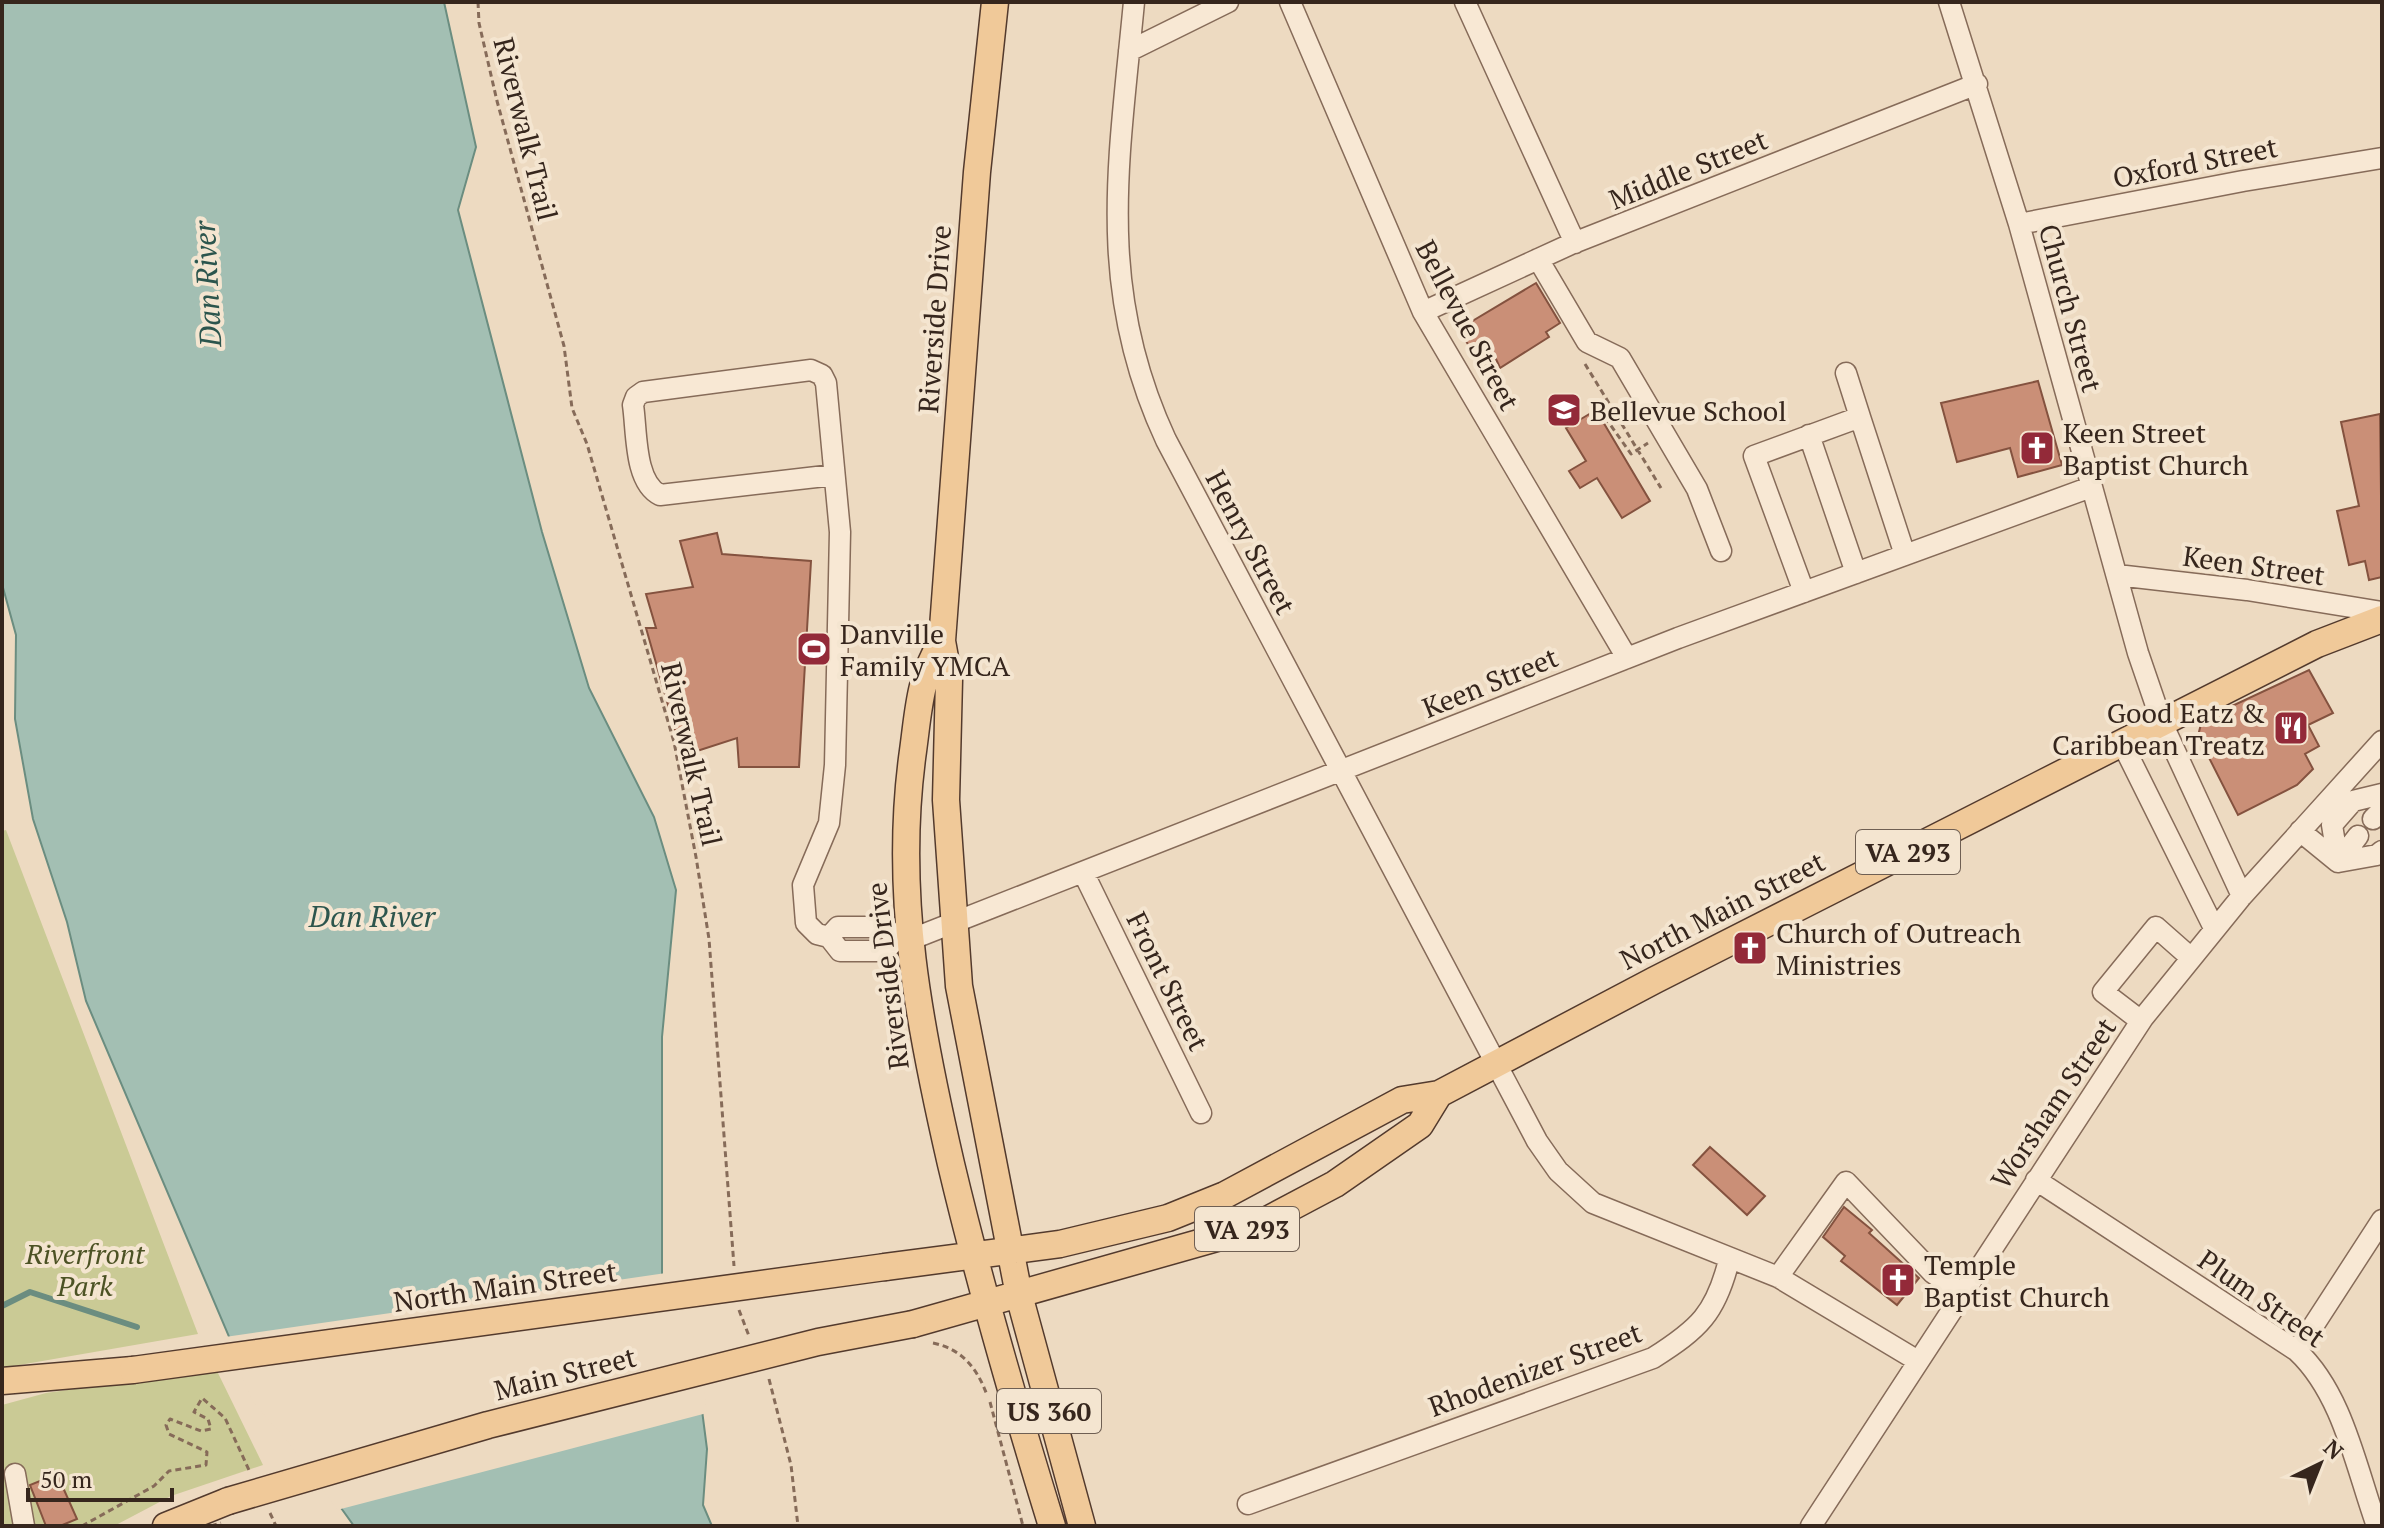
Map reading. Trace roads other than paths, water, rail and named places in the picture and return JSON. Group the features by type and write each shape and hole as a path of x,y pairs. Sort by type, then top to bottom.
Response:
{"main road":[{"name":"Riverside Drive","path":"995,2 977,172 942,641 949,680 946,800 959,986 1009,1251"},
{"name":"North Main Street","path":"2,1381 133,1370 1009,1251 1115,1234 1168,1218 1225,1195 1402,1100 1439,1094 2317,644 2382,619"},
{"name":"Riverside Drive","path":"942,641 924,671 910,774 905,938 918,1020 973,1256"},
{"name":"North Main Street","path":"987,1305 1252,1228 1335,1184 1420,1125 1439,1094"},
{"name":"US 360","path":"1009,1251 1082,1526"},
{"name":"US 360","path":"973,1256 1052,1526"},
{"name":"Main Street","path":"166,1526 228,1501 459,1433 804,1346 921,1333 987,1305"}],"street":[{"name":"Henry Street","path":"1134,2 1117,157 1115,218 1118,269 1137,369 1166,440 1537,1141 1558,1171 1593,1203 1729,1260"},
{"path":"1129,51 1228,2"},
{"name":"Bellevue Street","path":"1290,2 1423,312 1627,658"},
{"path":"1465,2 1575,243"},
{"name":"Church Street","path":"1949,2 2019,224 2091,487 2162,723 2242,896"},
{"name":"Middle Street","path":"1423,312 1575,243 1977,84"},
{"name":"Oxford Street","path":"2019,224 2382,158"},
{"path":"1538,259 1587,342 1620,358 1697,489 1721,551"},
{"path":"811,370 822,375 826,383 834,475 660,495 652,491 643,476 633,405 636,397 643,392 811,370"},
{"path":"1846,373 1905,555"},
{"path":"1804,592 1754,456 1860,417"},
{"path":"1809,435 1856,573"},
{"name":"Keen Street","path":"834,475 840,532 835,765 829,823 803,885 806,923 817,934 829,937 840,951 885,951 905,938 1084,874 1627,658 2091,487"},
{"name":"Keen Street","path":"2117,575 2247,590 2382,612"},
{"name":"Worsham Street","path":"1811,1526 2141,1021 2214,928 2381,742"},
{"path":"2122,743 2214,928"},
{"path":"2338,862 2332,825 2353,801 2382,794"},
{"path":"2300,831 2338,862 2377,855 2382,851"},
{"path":"2338,862 2358,836"},
{"name":"Front Street","path":"1084,874 1201,1113"},
{"path":"2141,1021 2103,992 2156,927 2190,957"},
{"name":"Plum Street","path":"2036,1180 2297,1351 2313,1366 2331,1396 2377,1526"},
{"path":"1778,1277 1846,1182 1933,1273 1962,1293"},
{"path":"2297,1351 2382,1220"},
{"path":"1729,1260 1778,1277 1918,1361"},
{"name":"Rhodenizer Street","path":"1248,1504 1653,1358 1684,1339 1702,1322 1716,1303 1729,1260"},
{"path":"15,1474 24,1526"}],"water":[{"name":"Dan River","path":"2,2 444,2 476,147 458,210 542,532 589,688 654,817 676,890 662,1037 662,1274 694,1348 707,1449 703,1505 712,1526 354,1526 293,1441 256,1400 86,1001 67,922 33,819 15,719 16,635 2,584"}],"waterway":[{"path":"2,1306 30,1292 137,1327"}],"place":[{"name":"Bellevue School","path":"1564,410"},
{"name":"Keen Street Baptist Church","path":"2037,448"},
{"name":"Danville Family YMCA","path":"814,649"},
{"name":"Good Eatz & Caribbean Treatz","path":"2291,728"},
{"name":"Church of Outreach Ministries","path":"1750,948"},
{"name":"Temple Baptist Church","path":"1898,1280"}],"park label":[{"name":"Riverfront Park","path":"85,1269"}]}
